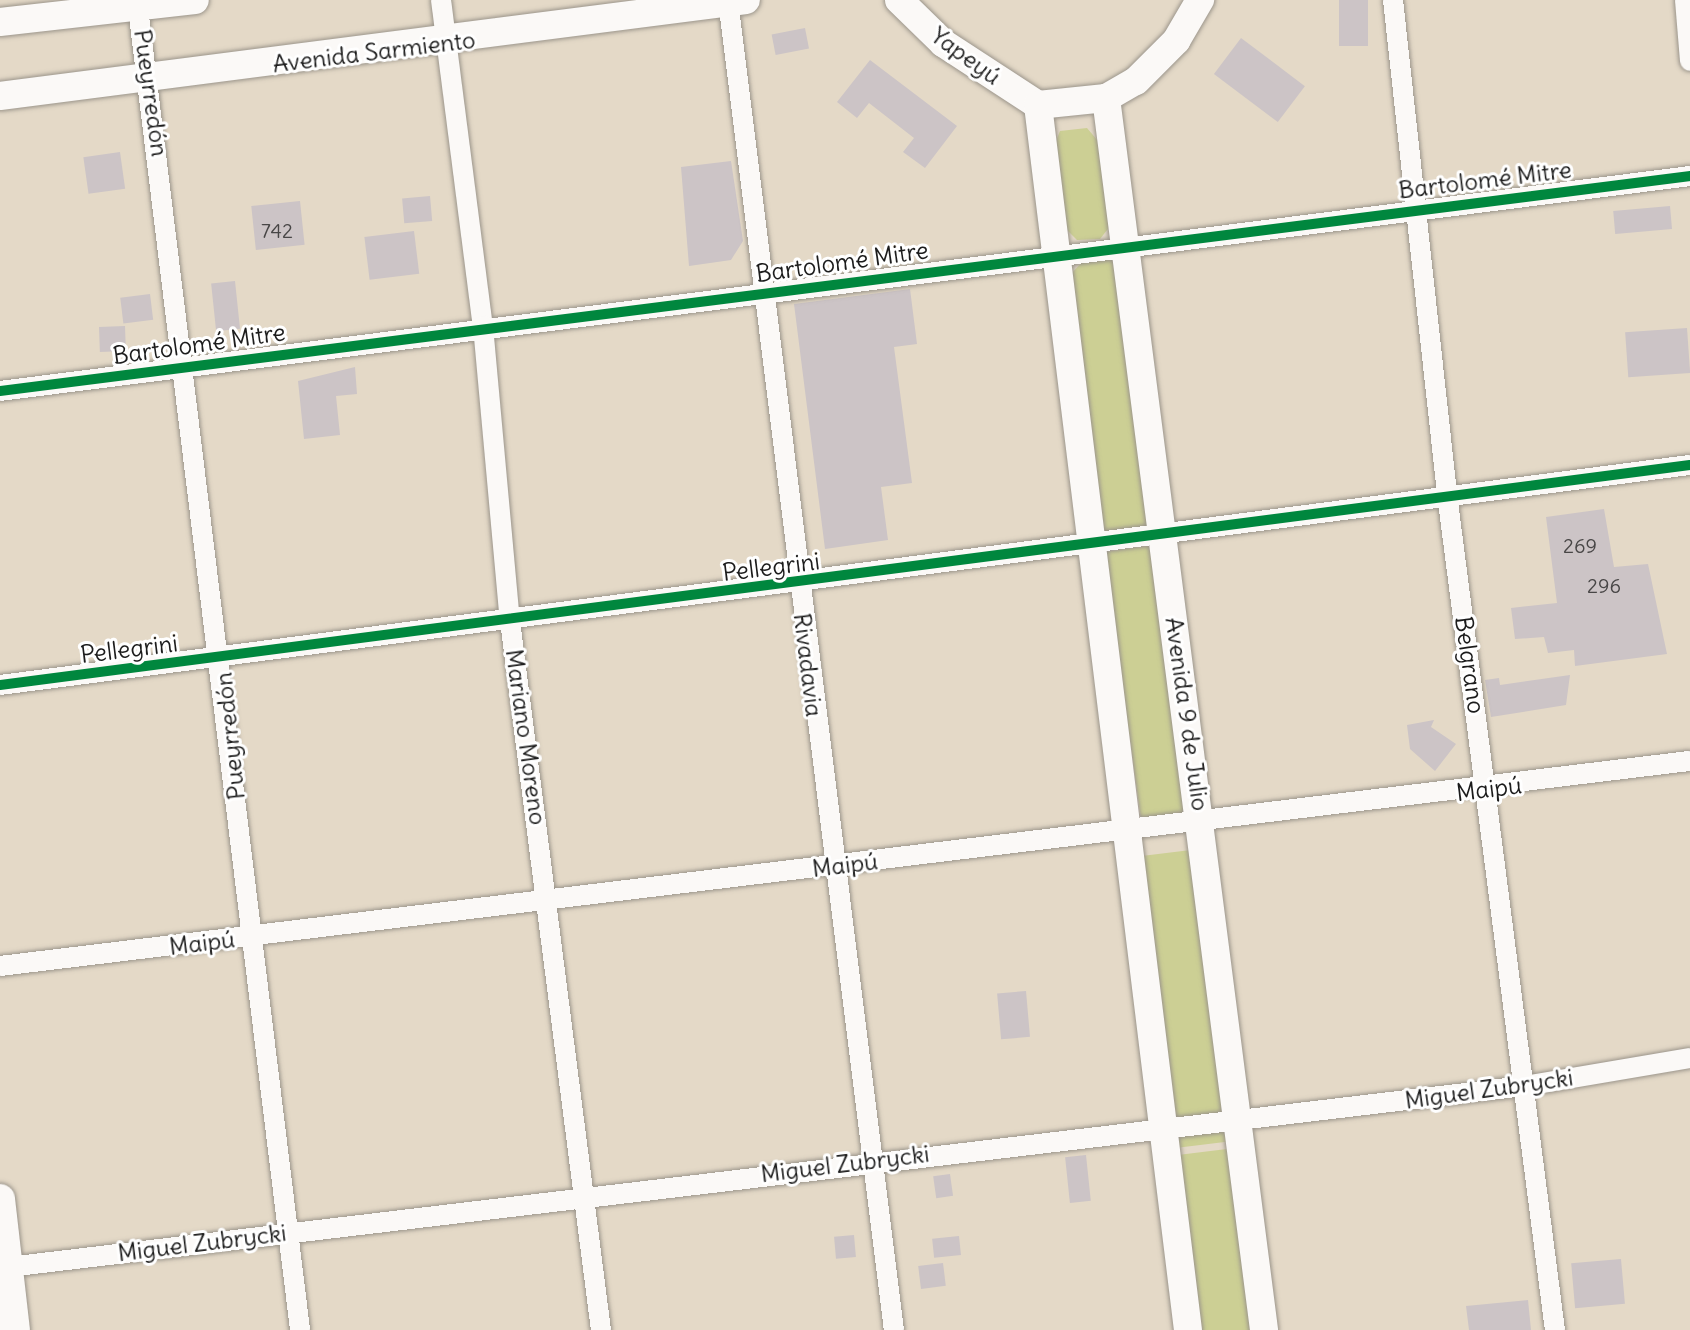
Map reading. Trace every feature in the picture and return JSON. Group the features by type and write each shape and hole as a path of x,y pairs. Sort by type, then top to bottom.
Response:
{"main road":[{"path":"0,22 137,3 195,0"},
{"name":"Yapeyú","path":"899,0 943,43 1038,105"},
{"path":"1188,1330 1053,253 1038,105 1106,98 1176,41 1200,0"},
{"name":"Avenida Sarmiento","path":"0,96 446,44 734,1"},
{"name":"Avenida 9 de Julio","path":"1106,98 1161,538 1203,823 1264,1330"},
{"path":"0,1199 4,1268 15,1330"}],"street":[{"name":"Mariano Moreno","path":"441,0 483,326 510,621 549,901 601,1330"},
{"name":"Belgrano","path":"1393,0 1448,502 1555,1330"},
{"path":"1685,0 1690,61"},
{"name":"Rivadavia","path":"734,1 762,293 894,1330"},
{"name":"Pueyrredón","path":"137,3 151,80 222,657 252,937 300,1330"},
{"name":"Bartolomé Mitre","path":"0,391 1053,253 1690,176"},
{"name":"Pellegrini","path":"0,685 1448,502 1690,465"},
{"name":"Maipú","path":"0,966 1126,834 1487,790 1690,761"},
{"name":"Miguel Zubrycki","path":"4,1268 585,1195 1525,1086 1690,1058"}],"green space":[{"path":"1087,128 1098,141 1111,225 1100,239 1077,240 1066,229 1054,146 1060,131"},
{"path":"1117,258 1160,532 1100,540 1070,275 1083,261"},
{"path":"1162,544 1200,816 1142,825 1104,552"},
{"path":"1199,849 1235,1141 1167,1149 1132,857"},
{"path":"1235,1148 1257,1330 1183,1330 1162,1157"}],"building":[{"path":"1339,0 1368,0 1368,46 1339,46"},
{"path":"805,28 809,49 776,55 772,34"},
{"path":"1241,38 1305,86 1278,122 1214,74"},
{"path":"870,60 957,126 925,168 903,152 914,138 869,103 857,118 837,102"},
{"path":"120,152 125,189 89,194 83,157"},
{"path":"731,161 743,241 731,260 689,266 681,167"},
{"path":"430,196 432,221 404,223 402,198"},
{"path":"300,201 305,245 256,250 251,206"},
{"path":"1670,206 1672,229 1615,234 1613,211"},
{"path":"414,231 419,274 370,280 364,237"},
{"path":"235,281 240,329 216,331 211,284"},
{"path":"910,289 917,344 894,347 912,483 881,487 888,540 825,549 794,304"},
{"path":"150,294 153,320 123,323 120,298"},
{"path":"125,326 126,351 100,352 99,327"},
{"path":"1687,328 1690,373 1628,377 1625,332"},
{"path":"355,367 357,394 336,396 340,435 304,439 298,381"},
{"path":"1604,509 1614,567 1648,564 1667,654 1575,666 1574,650 1548,653 1544,637 1515,639 1511,608 1557,603 1546,517"},
{"path":"1570,675 1566,705 1491,717 1485,680 1499,678 1500,685"},
{"path":"1434,720 1431,727 1456,744 1435,771 1410,749 1407,725"},
{"path":"1026,991 1030,1037 1001,1039 997,994"},
{"path":"1086,1155 1091,1201 1070,1203 1065,1157"},
{"path":"950,1174 953,1196 936,1198 933,1176"},
{"path":"854,1235 856,1257 836,1259 834,1237"},
{"path":"959,1236 961,1255 934,1258 932,1239"},
{"path":"1621,1259 1625,1304 1575,1308 1571,1263"},
{"path":"943,1263 946,1286 921,1289 918,1266"},
{"path":"1528,1300 1531,1330 1469,1330 1466,1306"}],"cycle path":[{"path":"0,391 1690,176"},
{"path":"0,685 1690,465"}]}
